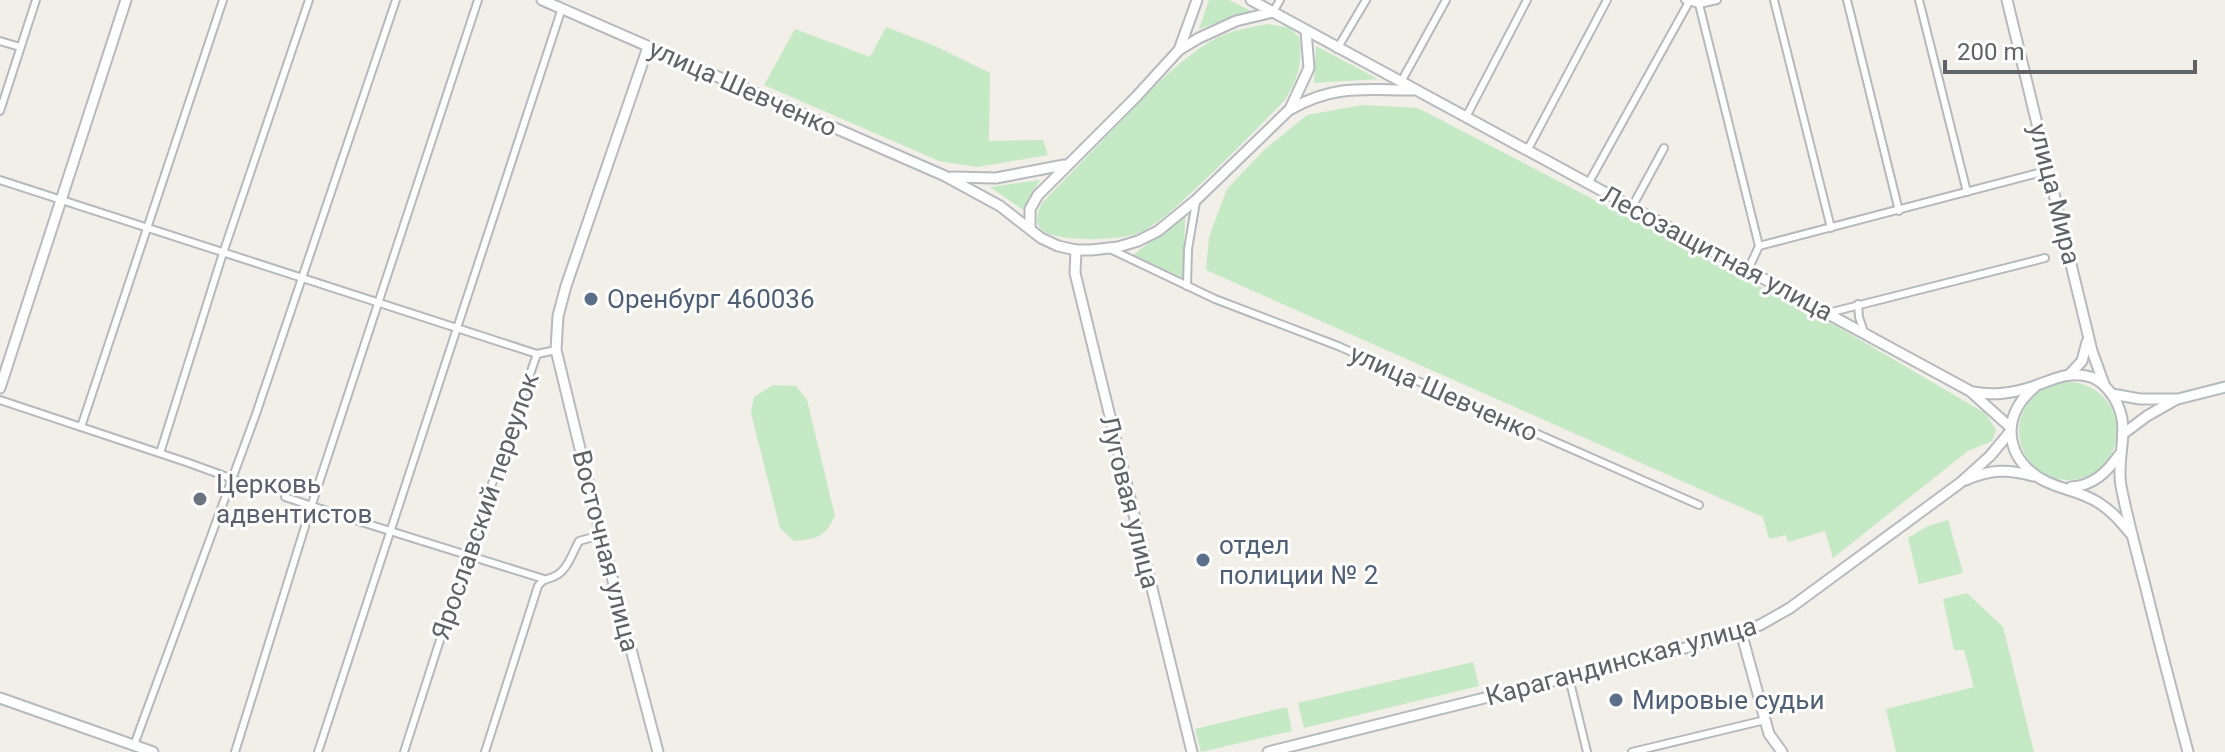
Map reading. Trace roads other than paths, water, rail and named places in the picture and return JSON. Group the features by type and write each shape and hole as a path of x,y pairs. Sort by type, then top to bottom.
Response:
{"main road":[{"path":"0,388 126,0"},
{"name":"улица Шевченко","path":"542,0 945,176 1000,206 1048,241 1076,250"},
{"path":"1179,50 1197,0"},
{"path":"1251,0 1273,12"},
{"name":"улица Мира","path":"2007,0 2088,334 2095,361 2108,390"},
{"path":"1030,228 1032,204 1179,50 1236,21 1273,12"},
{"name":"Лесозащитная улица","path":"1273,12 1970,391 2010,429"},
{"path":"1076,250 1110,249 1147,238 1196,200 1290,109 1309,68 1306,31"},
{"name":"Ярославский переулок","path":"556,350 558,316 566,286 648,47"},
{"name":"Лесозащитная улица","path":"1290,109 1312,97 1339,90 1416,90"},
{"name":"улица Шевченко","path":"945,176 996,178 1066,165"},
{"name":"Луговая улица","path":"1076,250 1075,273 1192,752"},
{"path":"2069,375 2087,351 2088,334"},
{"name":"Восточная улица","path":"556,350 658,752"},
{"path":"1970,391 2000,395 2036,386 2052,378 2081,375 2094,378 2108,390 2119,407 2123,434 2120,484 2188,752"},
{"path":"2036,386 2017,406 2010,429 2019,458 2038,477"},
{"path":"2108,390 2140,399 2178,399 2225,387"},
{"path":"2123,434 2178,399"},
{"name":"Карагандинская улица","path":"1268,752 1741,632 1790,608 1960,483 1990,456 2010,429"},
{"path":"2063,488 2091,482 2112,466 2120,454"},
{"path":"1960,483 1991,471 2020,472 2038,477 2099,502 2131,533"},
{"path":"1741,632 1769,734 1782,752"},
{"path":"0,698 152,752"}],"street":[{"path":"0,111 36,0"},
{"path":"81,427 223,0"},
{"path":"160,453 223,253 309,0"},
{"path":"134,745 233,479 396,0"},
{"path":"235,752 311,507 478,0"},
{"path":"1273,12 1280,0"},
{"path":"1337,49 1366,0"},
{"path":"1401,82 1446,0"},
{"path":"1466,117 1527,0"},
{"path":"1527,151 1607,0"},
{"path":"1588,184 1687,1 1717,0"},
{"path":"1774,0 1831,228"},
{"path":"1847,0 1899,211"},
{"path":"1919,0 1967,192"},
{"path":"1698,2 1759,246 1748,270"},
{"path":"318,752 562,8"},
{"path":"0,41 20,47"},
{"path":"1632,207 1664,148"},
{"path":"1759,246 2050,170"},
{"path":"0,180 537,354"},
{"path":"1187,286 1190,231 1196,200"},
{"name":"улица Шевченко","path":"1110,249 1215,299 1338,346 1699,505"},
{"path":"1828,313 2045,258"},
{"path":"1858,304 1864,332"},
{"name":"Ярославский переулок","path":"404,752 537,354 556,350"},
{"path":"0,400 255,487"},
{"path":"285,497 336,514"},
{"path":"358,521 544,579 556,576 563,570 579,541 601,535"},
{"path":"485,752 538,586 544,579"},
{"path":"1569,678 1587,752"},
{"path":"1632,752 1765,720"}],"place":[{"name":"Оренбург 460036","path":"591,299"},
{"name":"Церковь адвентистов","path":"200,499"},
{"name":"отдел полиции № 2","path":"1203,560"},
{"name":"Мировые судьи","path":"1616,700"}]}
